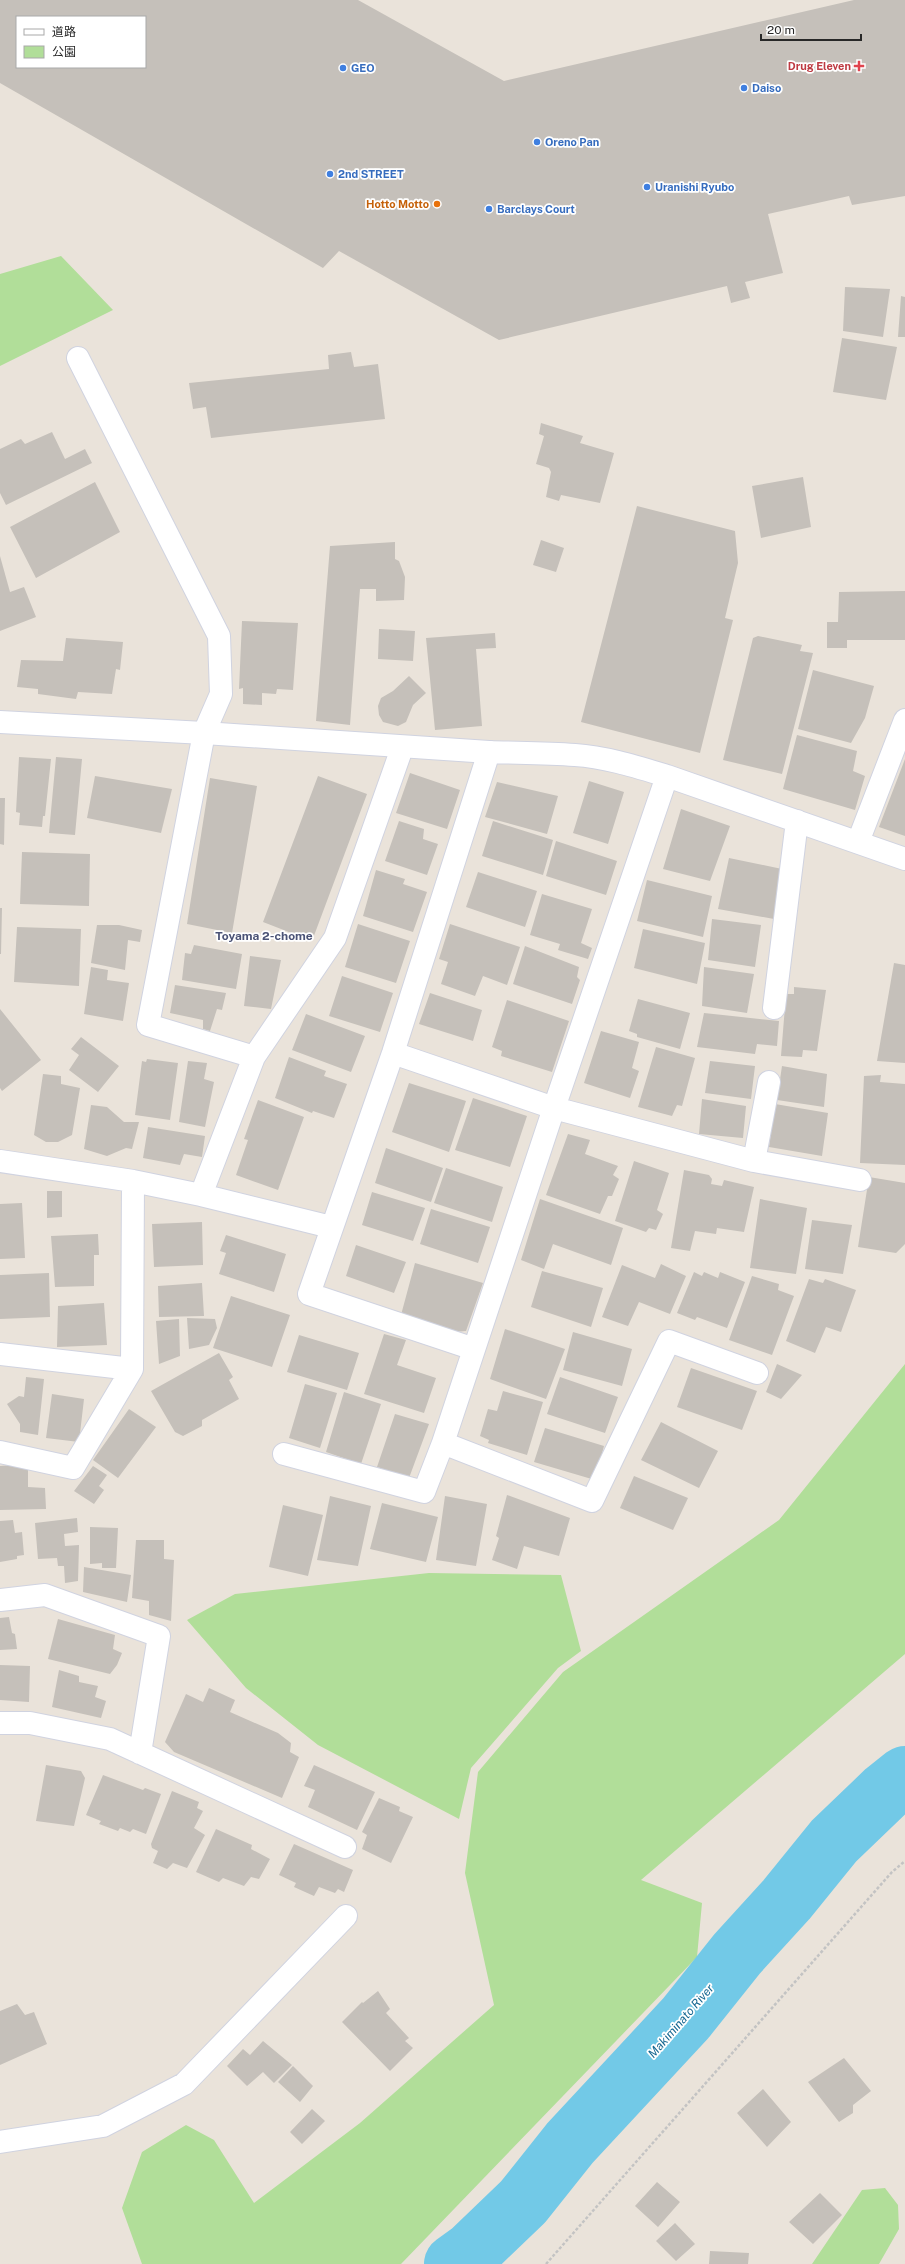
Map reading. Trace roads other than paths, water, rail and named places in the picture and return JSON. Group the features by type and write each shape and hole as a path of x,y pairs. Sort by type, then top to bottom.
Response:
{"street":[{"path":"78,358 219,636 221,694 204,733 148,1025 254,1058"},
{"path":"858,842 905,720"},
{"path":"0,722 204,733 402,748 576,755 607,759 667,776 905,859"},
{"path":"201,1195 254,1058 335,938 402,748"},
{"path":"474,1349 309,1294 331,1227 393,1053 489,752"},
{"path":"284,1454 424,1492 443,1443 554,1108 667,776"},
{"path":"774,1008 797,821"},
{"path":"393,1053 554,1108 754,1161 860,1180"},
{"path":"754,1161 769,1082"},
{"path":"0,1161 134,1181 201,1195 331,1227"},
{"path":"0,1452 73,1468 132,1369 134,1181"},
{"path":"443,1443 592,1501 669,1341 757,1373"},
{"path":"0,1354 132,1369"},
{"path":"0,1600 45,1595 159,1636 140,1753"},
{"path":"0,1723 30,1723 110,1739 345,1848"},
{"path":"0,2142 103,2126 184,2084 346,1916"}],"waterway":[{"name":"Makiminato River","path":"454,2264 472,2251 523,2202 570,2143 686,2018 737,1954 787,1899 834,1841 885,1792 905,1776"}],"place":[{"name":"Drug Eleven","path":"859,66"},
{"name":"GEO","path":"343,68"},
{"name":"Daiso","path":"744,88"},
{"name":"Oreno Pan","path":"537,142"},
{"name":"2nd STREET","path":"330,174"},
{"name":"Uranishi Ryubo","path":"647,187"},
{"name":"Hotto Motto","path":"437,204"},
{"name":"Barclays Court","path":"489,209"}],"district":[{"name":"Toyama 2-chome","path":"264,936"}]}
